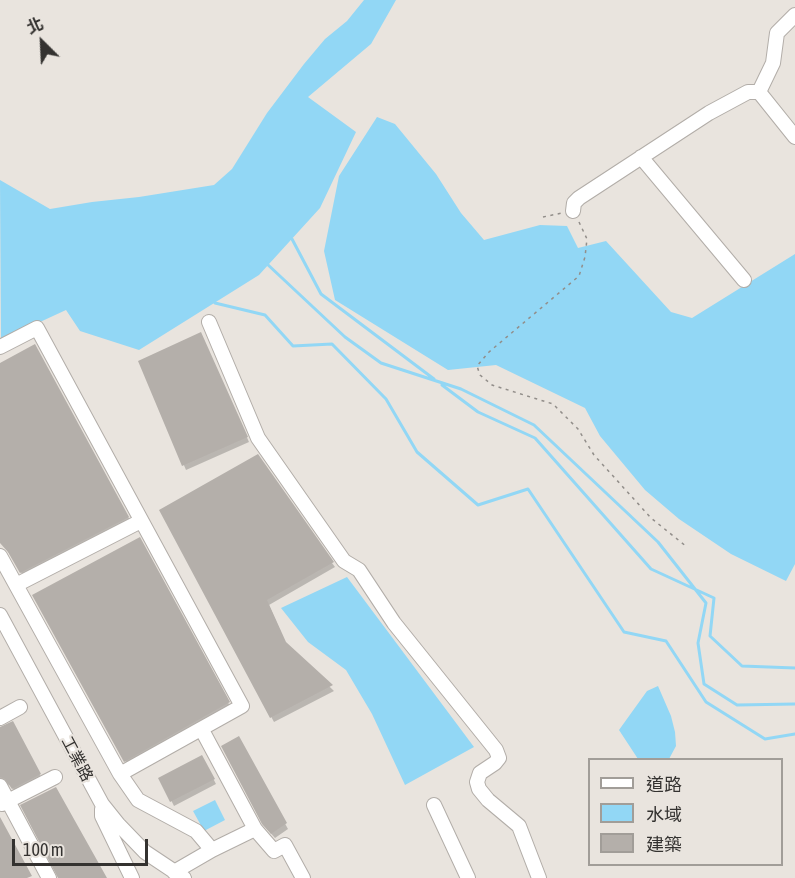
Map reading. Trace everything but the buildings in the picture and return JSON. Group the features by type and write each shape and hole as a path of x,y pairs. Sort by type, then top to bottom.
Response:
{"street":[{"path":"759,92 773,63 777,33 795,15"},
{"path":"573,211 574,203 579,198 709,113 748,92 759,92"},
{"path":"759,92 795,137"},
{"path":"641,157 744,280"},
{"path":"209,322 258,438 344,561 359,570 394,624 496,750 499,758 480,773 477,782 479,789 488,800 519,826 539,878"},
{"path":"0,347 37,328 242,706 120,774"},
{"path":"16,585 141,521"},
{"path":"0,556 120,774 138,800 195,831 212,850"},
{"name":"工業路","path":"0,615 102,804 146,852 179,875"},
{"path":"0,718 20,707"},
{"path":"202,729 255,829 274,851 285,845 303,878"},
{"path":"4,803 55,777"},
{"path":"0,786 4,803 49,878"},
{"path":"102,804 102,816 132,878"},
{"path":"434,806 468,878"},
{"path":"179,875 212,850 255,829"}],"path":[{"path":"543,217 573,211 587,239 585,257 579,276 489,352 477,366 480,375 492,385 553,404 578,429 594,455 651,518 687,547"}],"water":[{"path":"364,0 396,0 371,44 308,97 356,132 320,208 259,275 139,350 80,331 66,310 1,340 0,180 50,209 214,185 232,169 267,113 304,64 325,39 347,21"},
{"path":"377,117 395,124 436,174 461,213 484,240 540,225 567,226 578,248 606,241 671,312 692,318 795,254 795,564 786,581 731,554 679,519 645,490 600,436 585,408 496,365 448,370 335,300 324,251 339,176"},
{"path":"347,577 474,747 405,785 372,714 346,670 308,642 281,608"},
{"path":"658,686 671,716 676,746 670,758 637,758 619,730 647,691"},
{"path":"215,800 225,820 204,831 193,811"}],"waterway":[{"path":"292,239 321,294 434,379"},
{"path":"266,263 345,337 381,363 461,389 534,425 658,542 706,603 698,643 704,684 737,705 795,704"},
{"path":"215,303 265,315 293,346 332,344 386,399 417,452 478,505 528,489 624,632 666,641 706,702 765,739 795,734"},
{"path":"442,385 478,412 535,438 651,569 714,598 710,636 742,666 795,668"}]}
